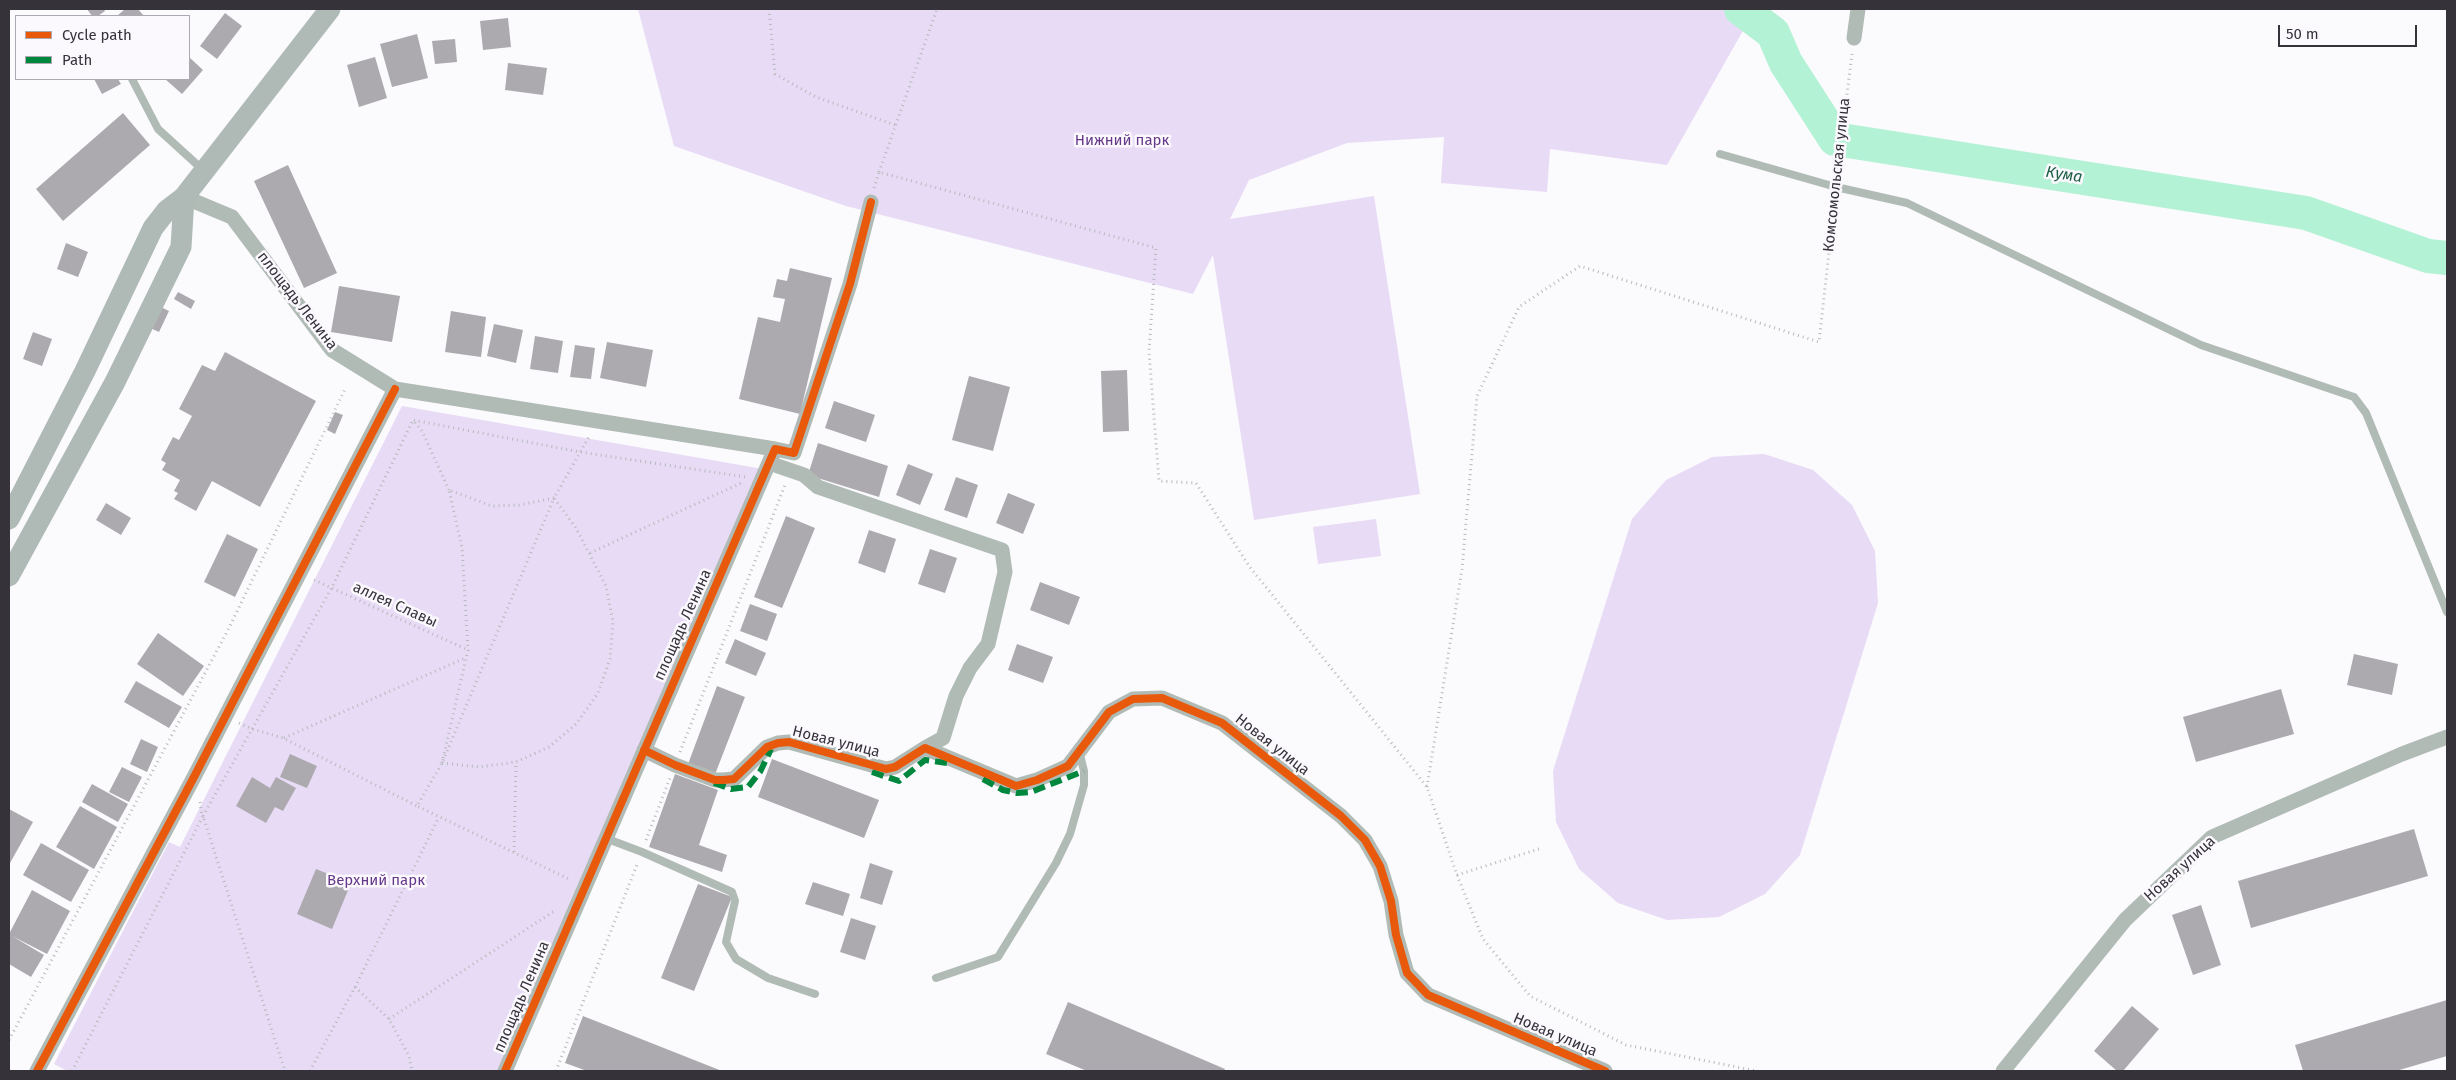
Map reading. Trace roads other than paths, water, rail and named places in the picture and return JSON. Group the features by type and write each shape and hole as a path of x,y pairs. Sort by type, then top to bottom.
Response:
{"street":[{"path":"9,519 86,371 153,228 167,210 184,197 330,9"},
{"path":"1854,38 1858,9"},
{"path":"9,576 115,382 181,247 184,197"},
{"name":"площадь Ленина","path":"184,197 232,217 332,350 395,389 597,422 772,456 794,454 850,284 871,202"},
{"path":"37,1071 395,389"},
{"path":"772,456 804,475 818,488 1002,550 1006,572 988,644 970,668 956,696 943,738 925,748"},
{"name":"площадь Ленина","path":"505,1071 772,456"},
{"name":"Новая улица","path":"644,750 675,765 715,780 723,780 734,779 767,747 778,743 789,742 807,746 886,769 895,767 925,748 1016,786 1037,780 1068,766 1109,712 1133,699 1162,698 1222,723 1341,816 1365,840 1380,866 1391,901 1396,935 1407,973 1428,995 1605,1071"},
{"name":"Новая улица","path":"2003,1071 2125,920 2212,837 2402,754 2447,737"}],"lane":[{"path":"133,80 158,129 204,171"},
{"path":"1720,154 1836,188 1906,203 2201,345 2354,397 2366,413 2447,612"},
{"path":"936,978 998,957 1056,863 1070,834 1084,785 1084,771 1079,752"},
{"path":"605,838 642,852 732,892 735,901 726,942 736,959 768,978 816,994"}],"waterway":[{"name":"Кума","path":"1741,9 1773,33 1786,63 1835,139 2306,213 2428,256 2447,258"}],"park label":[{"name":"Нижний парк","path":"1122,141"},
{"name":"Верхний парк","path":"376,881"}]}
